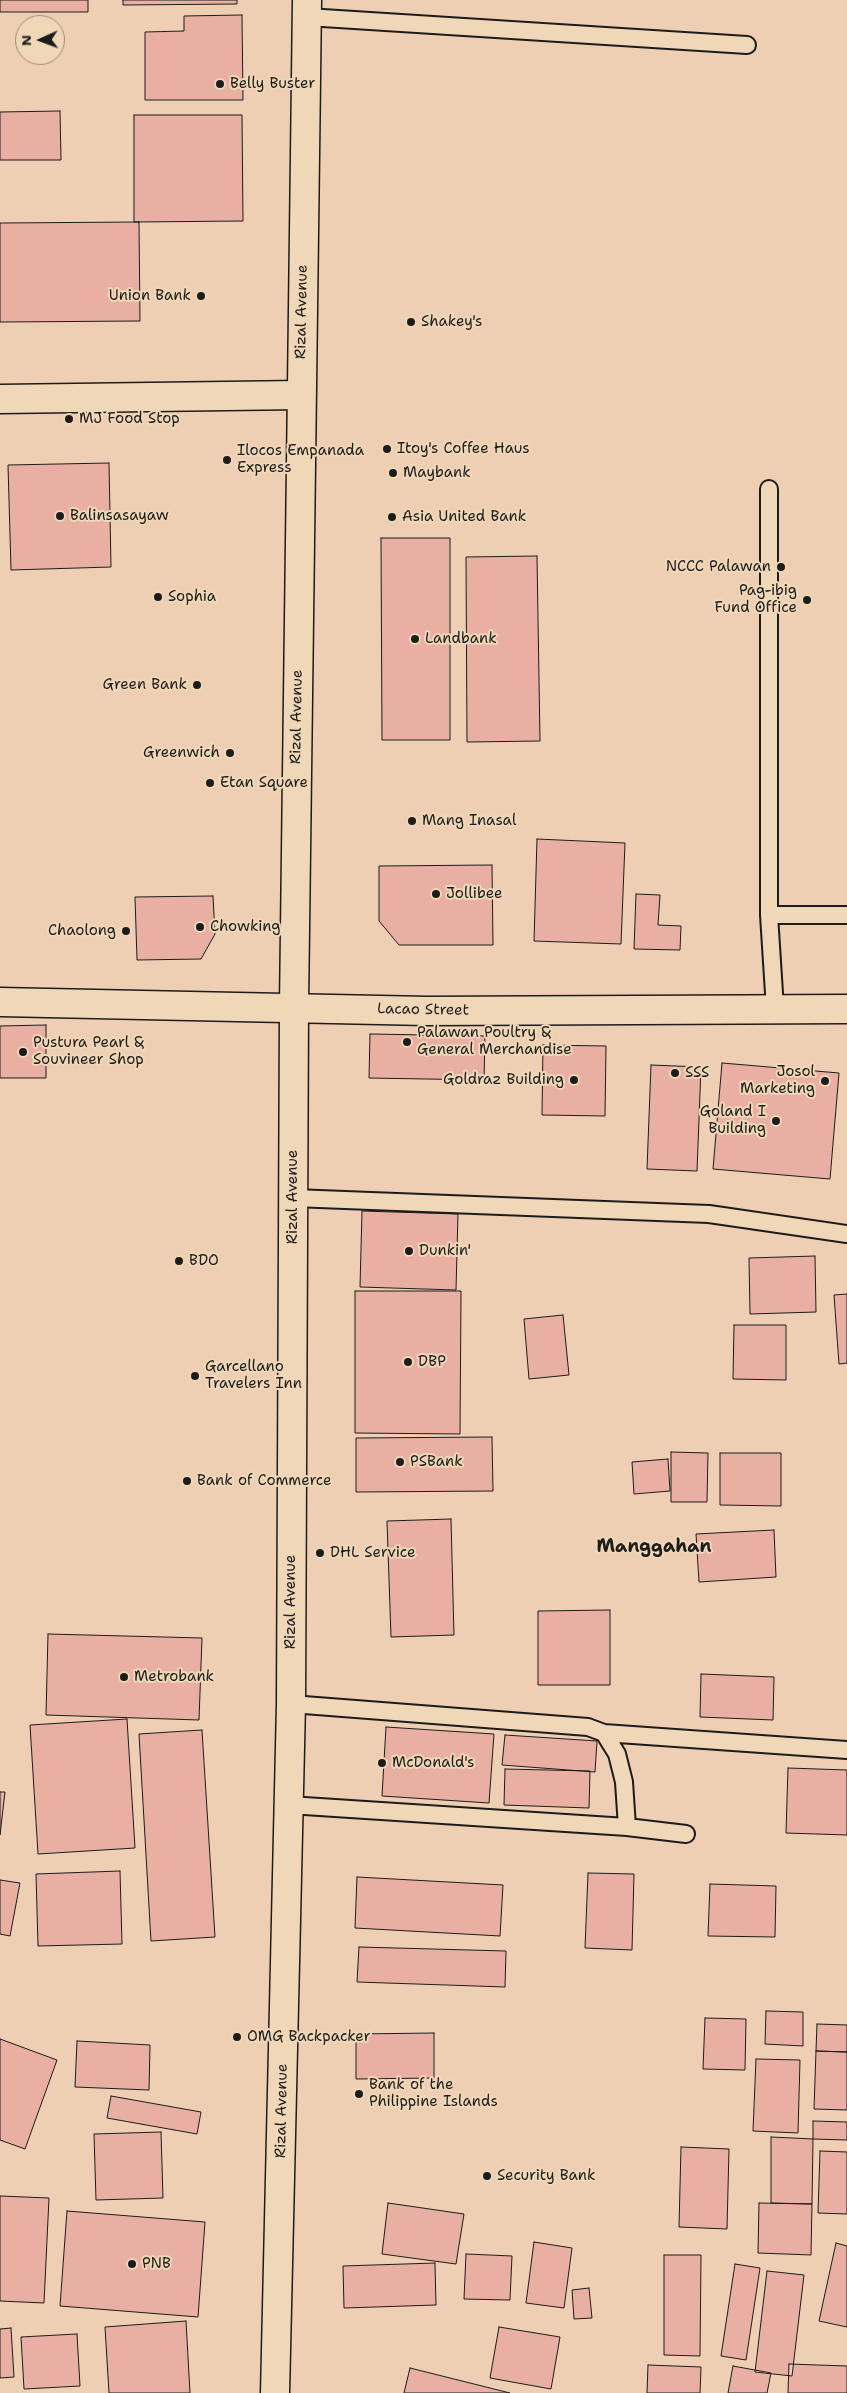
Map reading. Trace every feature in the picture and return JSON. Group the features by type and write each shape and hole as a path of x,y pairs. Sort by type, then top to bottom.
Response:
{"main road":[{"name":"Rizal Avenue","path":"275,2393 291,1704 294,1006 307,8"},
{"path":"0,399 301,395"},
{"name":"Lacao Street","path":"0,1002 294,1006 427,1011 847,1009"}],"lane":[{"path":"307,8 747,45"},
{"path":"769,489 769,915 775,1008"},
{"path":"769,915 847,915"},
{"path":"293,1198 709,1214 847,1234"},
{"path":"291,1704 564,1724 588,1727 604,1733 847,1750"},
{"path":"604,1733 617,1754 622,1770 627,1827"},
{"path":"289,1805 627,1827 686,1834"}],"building":[{"path":"0,0 88,0 88,12 0,12"},
{"path":"123,0 237,0 237,4 123,5"},
{"path":"242,15 243,100 145,100 145,32 184,31 184,16"},
{"path":"60,111 61,160 0,160 0,112"},
{"path":"134,115 242,115 243,221 134,222"},
{"path":"139,222 140,321 0,322 0,223"},
{"name":"Balinsasayaw","path":"109,463 111,567 11,570 8,465"},
{"name":"Landbank","path":"381,538 450,538 450,740 382,740"},
{"path":"537,556 540,741 467,742 466,557"},
{"path":"537,839 625,843 621,944 534,941"},
{"name":"Jollibee","path":"492,865 493,945 399,945 379,921 379,866"},
{"path":"636,894 660,895 658,925 681,926 680,950 634,949"},
{"path":"213,896 215,934 201,959 137,960 135,897"},
{"name":"Pustura Pearl & Souvineer Shop","path":"46,1025 46,1078 0,1078 0,1026"},
{"path":"370,1034 485,1036 484,1080 369,1078"},
{"name":"Goldraz Building","path":"543,1045 606,1046 605,1116 542,1115"},
{"name":"Goland I Building","path":"722,1063 839,1073 830,1179 713,1169"},
{"path":"651,1065 701,1067 697,1171 647,1169"},
{"name":"Dunkin'","path":"362,1211 458,1214 456,1290 360,1287"},
{"path":"815,1256 816,1312 750,1314 749,1258"},
{"name":"DBP","path":"355,1291 461,1291 460,1434 355,1433"},
{"path":"847,1294 847,1363 839,1364 834,1295"},
{"path":"563,1315 569,1375 529,1379 524,1319"},
{"path":"734,1325 786,1325 786,1380 733,1379"},
{"path":"492,1437 493,1491 356,1492 356,1438"},
{"path":"671,1452 708,1453 707,1502 671,1502"},
{"path":"720,1453 781,1453 781,1506 720,1505"},
{"path":"668,1459 670,1491 634,1494 632,1462"},
{"path":"451,1519 454,1635 391,1637 387,1521"},
{"path":"774,1530 776,1577 699,1582 696,1534"},
{"path":"610,1610 610,1685 538,1685 538,1611"},
{"name":"Metrobank","path":"48,1634 202,1638 199,1720 46,1715"},
{"path":"701,1674 774,1677 773,1720 700,1717"},
{"path":"127,1719 135,1848 38,1854 30,1725"},
{"path":"386,1727 494,1734 489,1803 382,1796"},
{"path":"202,1730 215,1937 151,1941 139,1734"},
{"path":"505,1735 597,1741 595,1772 502,1765"},
{"path":"788,1768 847,1770 847,1835 786,1833"},
{"path":"505,1769 590,1771 589,1808 504,1805"},
{"path":"0,1792 5,1792 0,1835"},
{"path":"120,1871 122,1944 38,1946 36,1874"},
{"path":"588,1873 634,1874 632,1950 585,1948"},
{"path":"357,1877 503,1885 500,1936 355,1928"},
{"path":"0,1880 20,1883 10,1936 0,1934"},
{"path":"710,1884 776,1886 775,1937 708,1936"},
{"path":"359,1947 506,1951 505,1987 357,1982"},
{"path":"766,2011 803,2012 803,2046 765,2044"},
{"path":"705,2018 746,2019 745,2070 703,2069"},
{"path":"817,2024 847,2025 847,2052 816,2051"},
{"path":"434,2033 434,2078 356,2079 356,2034"},
{"path":"0,2039 57,2060 25,2149 0,2140"},
{"path":"77,2041 150,2045 149,2090 75,2087"},
{"path":"816,2051 847,2052 847,2110 814,2109"},
{"path":"756,2059 800,2060 798,2133 753,2131"},
{"path":"111,2096 201,2112 197,2134 107,2118"},
{"path":"813,2121 847,2122 847,2140 813,2139"},
{"path":"161,2132 163,2198 96,2200 94,2134"},
{"path":"771,2137 813,2139 812,2204 771,2203"},
{"path":"681,2147 729,2149 727,2229 679,2227"},
{"path":"820,2151 847,2152 847,2214 818,2213"},
{"path":"0,2196 49,2198 44,2303 0,2301"},
{"path":"388,2203 464,2214 456,2264 382,2254"},
{"path":"759,2203 812,2204 811,2255 758,2253"},
{"name":"PNB","path":"67,2211 205,2222 198,2317 60,2306"},
{"path":"534,2242 572,2248 564,2308 526,2303"},
{"path":"836,2243 847,2246 847,2327 819,2321"},
{"path":"466,2254 512,2256 510,2300 464,2299"},
{"path":"664,2255 701,2255 700,2356 664,2355"},
{"path":"435,2263 436,2305 344,2308 343,2266"},
{"path":"735,2264 760,2268 746,2360 721,2356"},
{"path":"767,2271 804,2275 792,2376 755,2372"},
{"path":"589,2288 592,2318 574,2319 572,2290"},
{"path":"186,2321 190,2393 109,2393 105,2327"},
{"path":"499,2327 560,2337 551,2389 490,2378"},
{"path":"11,2328 14,2377 0,2378 0,2329"},
{"path":"77,2334 80,2386 24,2389 21,2337"},
{"path":"789,2364 847,2366 847,2393 788,2393"},
{"path":"648,2365 701,2367 700,2393 647,2393"},
{"path":"733,2366 771,2373 767,2393 728,2393"},
{"path":"410,2368 510,2393 404,2393"}],"place":[{"name":"Belly Buster","path":"220,84"},
{"name":"Union Bank","path":"201,296"},
{"name":"Shakey's","path":"411,322"},
{"name":"MJ Food Stop","path":"69,419"},
{"name":"Itoy's Coffee Haus","path":"387,449"},
{"name":"Ilocos Empanada Express","path":"227,460"},
{"name":"Maybank","path":"393,473"},
{"name":"Balinsasayaw","path":"60,516"},
{"name":"Asia United Bank","path":"392,517"},
{"name":"NCCC Palawan","path":"781,567"},
{"name":"Sophia","path":"158,597"},
{"name":"Pag-ibig Fund Office","path":"807,600"},
{"name":"Landbank","path":"415,639"},
{"name":"Green Bank","path":"197,685"},
{"name":"Greenwich","path":"230,753"},
{"name":"Etan Square","path":"210,783"},
{"name":"Mang Inasal","path":"412,821"},
{"name":"Jollibee","path":"436,894"},
{"name":"Chowking","path":"200,927"},
{"name":"Chaolong","path":"126,931"},
{"name":"Palawan Poultry & General Merchandise","path":"407,1042"},
{"name":"Pustura Pearl & Souvineer Shop","path":"23,1052"},
{"name":"SSS","path":"675,1073"},
{"name":"Goldraz Building","path":"574,1080"},
{"name":"Josol Marketing","path":"825,1081"},
{"name":"Goland I Building","path":"776,1121"},
{"name":"Dunkin'","path":"409,1251"},
{"name":"BDO","path":"179,1261"},
{"name":"DBP","path":"408,1362"},
{"name":"Garcellano Travelers Inn","path":"195,1376"},
{"name":"PSBank","path":"400,1462"},
{"name":"Bank of Commerce","path":"187,1481"},
{"name":"DHL Service","path":"320,1553"},
{"name":"Metrobank","path":"124,1677"},
{"name":"McDonald's","path":"382,1763"},
{"name":"OMG Backpacker","path":"237,2037"},
{"name":"Bank of the Philippine Islands","path":"359,2094"},
{"name":"Security Bank","path":"487,2176"},
{"name":"PNB","path":"132,2264"}],"district":[{"name":"Manggahan","path":"654,1547"}]}
